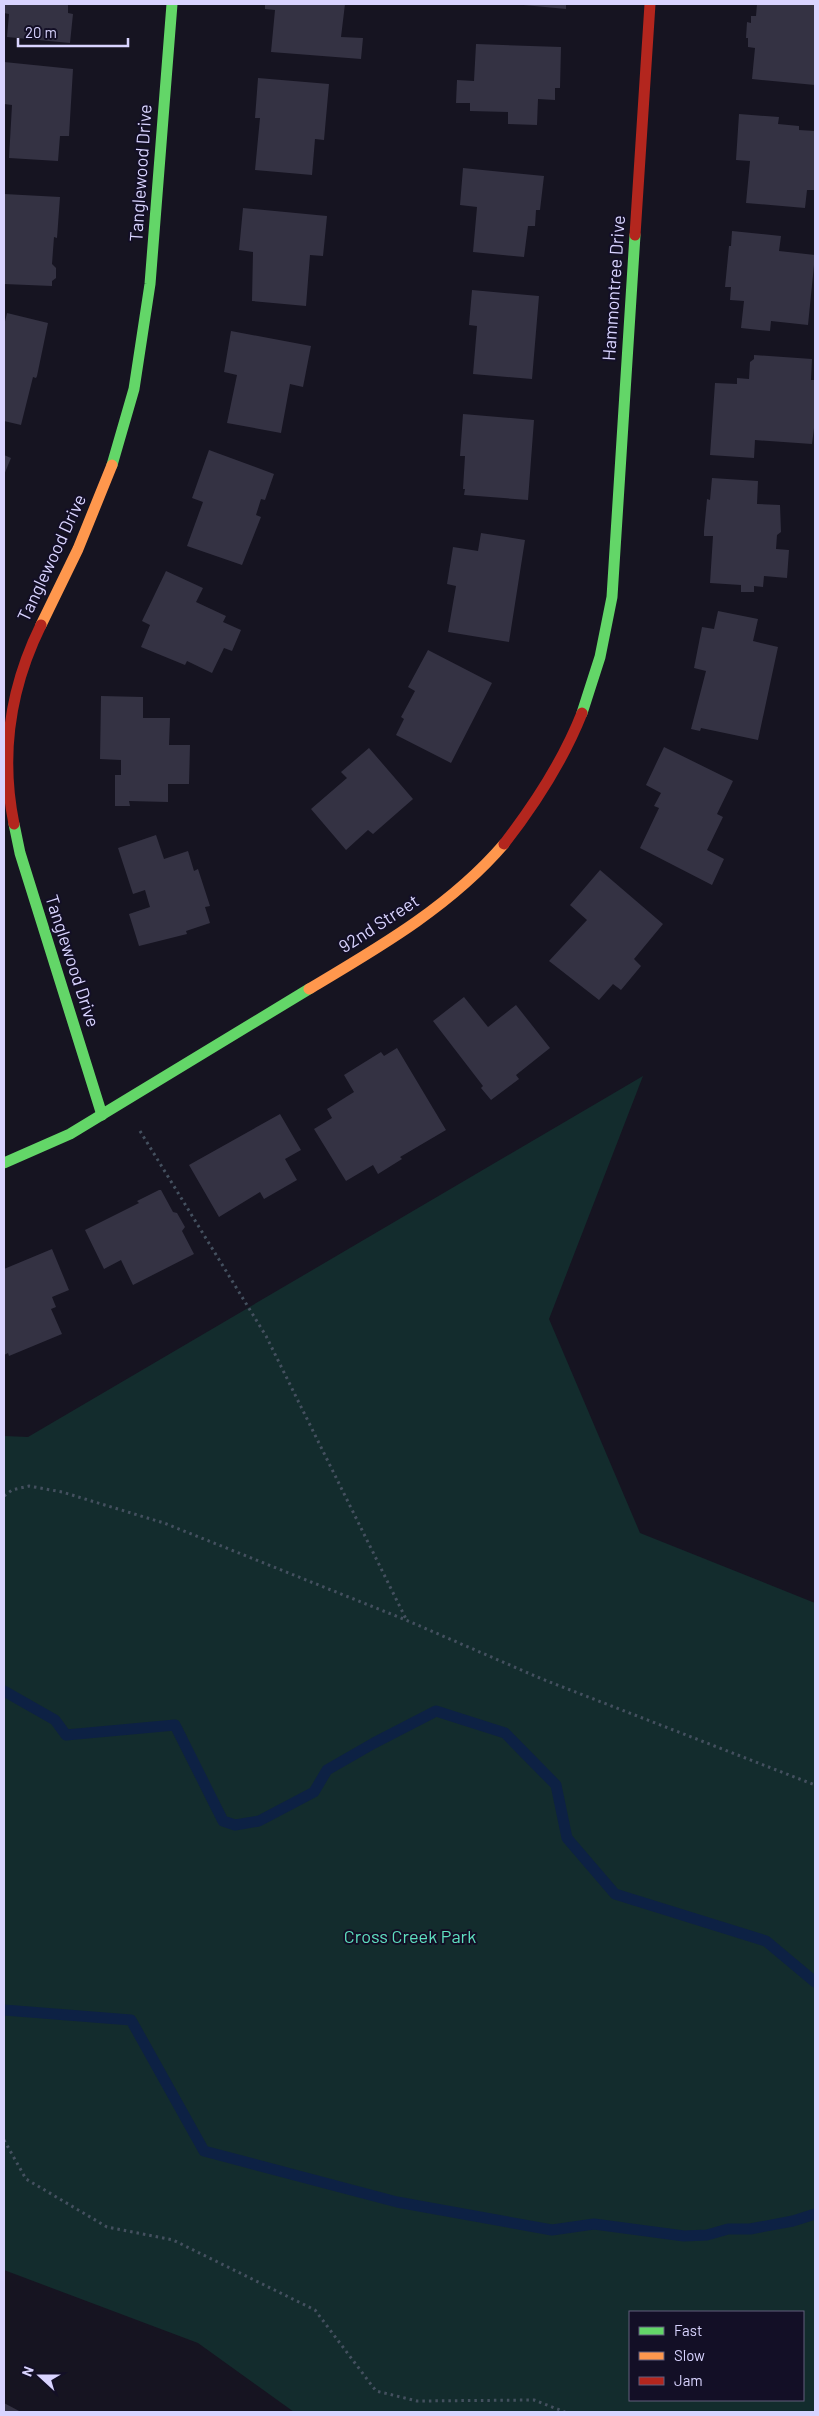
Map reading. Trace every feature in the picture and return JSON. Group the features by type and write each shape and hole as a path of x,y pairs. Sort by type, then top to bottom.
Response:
{"street":[{"name":"Tanglewood Drive","path":"102,1115 20,853 7,792 7,738 16,688 35,636 78,549 111,469 134,389 150,284 172,4"},
{"name":"Hammontree Drive","path":"614,574 650,4"},
{"name":"92nd Street","path":"4,1163 70,1134 388,942 438,906 484,865 528,811 556,766 582,712 600,658 614,574"}],"path":[{"path":"122,1103 266,1336 406,1620"},
{"path":"4,1496 12,1490 29,1486 62,1492 154,1520 406,1620 542,1679 815,1786"},
{"path":"4,2140 26,2179 107,2227 172,2240 314,2310 376,2391 418,2401 534,2400 565,2412"}],"green space":[{"name":"Cross Creek Park","path":"643,1076 549,1319 640,1533 815,1603 815,2412 294,2412 198,2343 4,2270 4,1436 28,1437"}],"building":[{"path":"4,4 68,4 68,13 73,14 70,43 7,37 9,14 4,13"},
{"path":"265,4 345,4 341,37 363,38 361,59 271,52 275,10 265,9"},
{"path":"513,4 566,4 566,9"},
{"path":"757,4 815,4 815,85 752,79 755,48 748,47 748,38 746,38 747,22 751,23 751,16 756,16"},
{"path":"476,44 561,47 560,88 555,88 555,100 538,99 537,125 508,124 508,112 470,111 470,103 456,103 457,80 474,81"},
{"path":"4,62 73,69 69,136 60,136 58,161 9,158 12,105 4,104"},
{"path":"258,78 329,84 324,140 315,139 312,175 255,170 260,118 255,118"},
{"path":"739,114 779,117 778,124 799,126 799,130 815,131 815,190 807,190 805,208 746,203 750,161 736,160"},
{"path":"463,168 544,176 540,210 536,210 535,226 528,226 524,257 473,252 477,207 460,205"},
{"path":"4,194 60,197 57,238 54,237 52,264 56,268 56,278 52,281 52,286 4,284"},
{"path":"243,208 327,216 323,256 310,255 306,306 252,301 253,252 239,250"},
{"path":"732,231 781,236 779,251 815,255 808,325 771,321 770,331 741,328 744,301 730,300 731,287 725,287"},
{"path":"472,290 539,296 532,379 473,374 477,326 469,325"},
{"path":"7,313 48,323 37,376 36,378 33,377 21,425 4,421 4,326"},
{"path":"231,331 311,346 303,387 290,384 281,433 227,423 237,375 224,372"},
{"path":"754,355 812,359 811,380 815,380 815,420 812,444 755,440 754,458 710,455 715,383 737,384 737,378 749,379 750,362 754,359"},
{"path":"463,414 534,420 528,500 464,495 465,456 460,456"},
{"path":"209,450 274,474 265,500 261,499 256,515 261,517 242,565 187,546 203,502 192,498"},
{"path":"4,455 11,458 4,475"},
{"path":"712,478 758,481 757,504 780,505 781,532 777,535 776,549 789,550 787,578 764,576 763,587 754,586 754,592 741,592 741,585 710,583 713,536 704,536 704,531 707,499 710,500"},
{"path":"481,533 525,540 509,642 448,632 456,586 447,584 453,547 478,551"},
{"path":"166,571 203,588 196,602 226,616 223,622 241,630 232,651 224,648 212,673 187,661 185,665 141,647 150,625 142,621"},
{"path":"718,611 758,619 753,641 778,647 758,740 701,728 700,731 691,729 706,671 694,668 702,627 714,629"},
{"path":"428,650 492,683 451,763 396,735 404,719 401,717 415,691 408,687"},
{"path":"101,696 143,697 143,718 170,718 169,745 190,745 189,784 168,784 168,802 129,801 130,806 115,806 115,775 121,775 121,760 100,759"},
{"path":"664,747 733,781 717,814 723,817 707,850 724,859 712,885 640,848 659,808 654,806 661,793 646,785"},
{"path":"369,748 413,799 373,834 368,830 346,850 311,809 347,778 341,772"},
{"path":"156,835 164,859 188,851 194,871 198,869 210,906 205,907 210,923 186,931 187,934 139,946 129,914 150,907 145,890 133,894 118,848"},
{"path":"600,870 663,924 634,959 641,966 621,990 613,984 599,1000 549,961 587,920 570,905"},
{"path":"464,997 488,1027 516,1005 550,1048 516,1075 519,1079 491,1100 481,1088 483,1086 433,1021"},
{"path":"397,1048 446,1130 400,1157 402,1159 378,1174 373,1165 346,1181 314,1129 332,1118 327,1109 354,1092 344,1075 381,1052 384,1056"},
{"path":"280,1114 301,1150 285,1159 297,1180 264,1199 260,1192 219,1217 189,1165"},
{"path":"161,1190 173,1212 177,1213 185,1227 182,1231 194,1254 133,1285 121,1260 104,1269 85,1230 139,1203 137,1201"},
{"path":"52,1249 69,1290 52,1297 56,1307 51,1309 62,1334 9,1356 8,1353 4,1355 4,1269"},
{"path":"4,2403 21,2412 4,2412"}],"waterway":[{"path":"4,1691 55,1720 66,1735 175,1725 223,1821 235,1825 259,1821 314,1792 327,1770 436,1711 505,1733 556,1785 567,1838 615,1894 766,1941 815,1982"},
{"path":"4,2010 131,2020 204,2151 397,2202 552,2230 594,2224 684,2236 707,2235 728,2229 750,2229 793,2221 815,2214"}],"traffic: fast":[{"path":"112,465 134,389 150,284 172,4"},
{"path":"582,713 600,657 612,597 635,235"},
{"path":"14,824 20,853 102,1115"},
{"path":"4,1163 70,1134 309,989"}],"traffic: slow":[{"path":"41,625 78,549 112,465"},
{"path":"309,989 361,958 437,906 461,887 504,844"}],"traffic: jam":[{"path":"635,235 650,4"},
{"path":"14,824 8,773 8,747 11,722 15,697 22,673 41,625"},
{"path":"504,844 527,813 547,781 566,748 582,713"}]}
